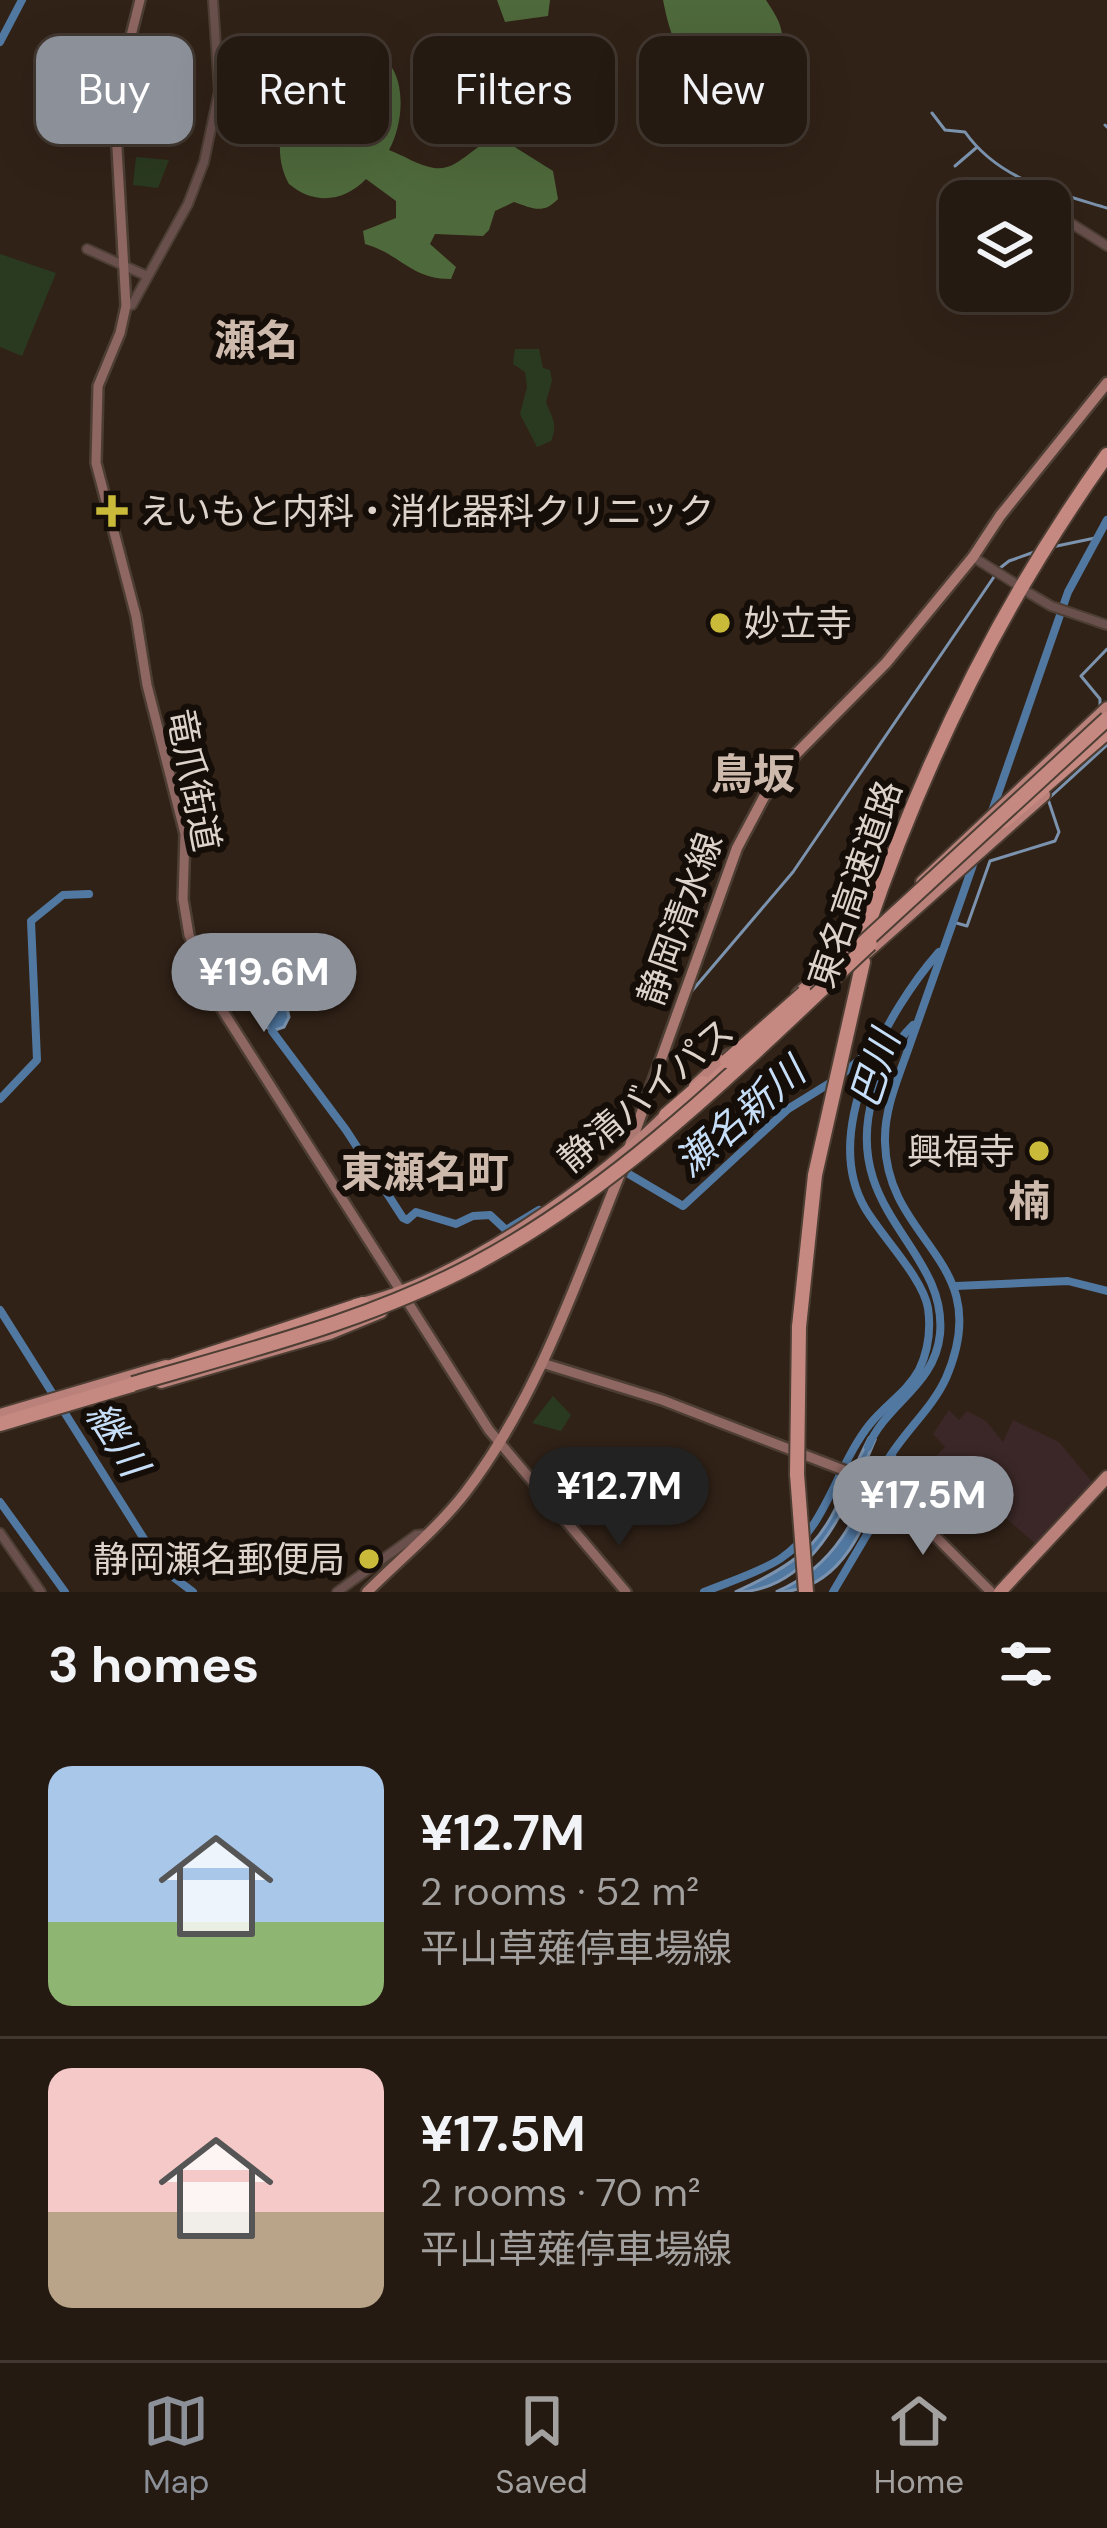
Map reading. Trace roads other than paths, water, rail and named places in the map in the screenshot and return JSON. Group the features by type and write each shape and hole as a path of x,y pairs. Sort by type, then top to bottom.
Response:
{"highway":[{"name":"東名高速道路","path":"1060,530 1107,455"},
{"name":"東名高速道路","path":"803,1592 793,1476 795,1330 811,1174 858,966 908,812 978,668 1042,556 1107,467"},
{"path":"667,1115 901,905 1011,796 1107,722"},
{"path":"684,1121 1107,722"},
{"name":"静清バイパス","path":"4,1420 385,1300 519,1233 632,1152 1107,722"},
{"path":"4,1420 363,1304 403,1296 528,1238 684,1121 765,1047 870,934"},
{"path":"4,1420 285,1348 379,1313 529,1223 627,1155 643,1130 667,1115 870,934"},
{"name":"静清バイパス","path":"4,1420 386,1305 524,1236 634,1157 870,934"},
{"path":"163,1370 363,1304"},
{"path":"133,1384 243,1357 379,1313"},
{"path":"1004,1592 1107,1477"},
{"path":"1004,1592 1107,1486"}],"main road":[{"name":"竜爪街道","path":"140,0 115,113 126,306 98,386 96,464 185,834 183,899 189,935 221,1008 498,1443 624,1590"},
{"name":"静岡清水線","path":"643,1130 736,848 752,817 796,754 862,690 973,557 1000,516 1107,383"},
{"path":"367,1592 468,1490 498,1443 542,1363 627,1155"},
{"path":"599,1187 608,1204"},
{"path":"542,1363 662,1400 885,1486 991,1592"}],"street":[{"path":"126,306 132,305 188,203 204,162 219,91 213,0"},
{"path":"1071,224 1107,247"},
{"path":"87,249 147,276"},
{"path":"973,557 1016,584"},
{"path":"1029,593 1070,614 1107,625"},
{"path":"0,1533 41,1592"},
{"path":"338,1592 416,1535 426,1534"}],"water":[{"path":"282,984 289,1017 284,1027 272,1031 253,1009 260,1006 258,1002 250,1004 245,991"},
{"path":"869,1438 875,1440 853,1489 808,1560 763,1588 735,1592 791,1562 822,1532"},
{"path":"879,1460 888,1461 872,1505 837,1565 800,1589 776,1592 814,1568 842,1538"}],"waterway":[{"path":"0,42 22,0"},
{"path":"932,113 945,130 965,132 1011,173 1107,208"},
{"path":"955,166 976,148"},
{"name":"巴川","path":"991,814 1068,592 1107,520"},
{"path":"1052,547 1095,538"},
{"path":"691,992 793,872 1000,568 1037,551"},
{"path":"1100,708 1100,699 1081,676 1107,649"},
{"path":"953,922 967,926 990,861 1055,841 1059,832 1048,799 1107,745"},
{"name":"巴川","path":"883,1468 940,1390 958,1338 958,1306 950,1278 890,1177 885,1129 897,1080 974,862"},
{"name":"継川","path":"0,1099 37,1060 31,921 63,895 89,894"},
{"name":"継川","path":"704,1592 762,1569 796,1546 820,1514 858,1441 922,1363 929,1332 925,1296 865,1208 853,1177 850,1144 855,1108 881,1038 939,952"},
{"path":"868,1447 929,1367 940,1334 938,1304 928,1277 882,1200 871,1170 867,1136 880,1076 893,1049 913,1025"},
{"name":"瀬名新川","path":"272,1031 346,1130 403,1218 416,1212 456,1224 490,1215 506,1230 539,1210"},
{"name":"瀬名新川","path":"622,1170 683,1206 788,1109 838,1078 874,1047"},
{"path":"956,1286 1068,1281 1107,1291"},
{"name":"継川","path":"0,1310 151,1550 168,1573 193,1592"},
{"path":"833,1592 875,1521 893,1458"},
{"path":"0,1502 65,1592"}],"place":[{"name":"えいもと内科・消化器科クリニック","path":"112,511"},
{"name":"妙立寺","path":"720,623"},
{"name":"興福寺","path":"1039,1151"},
{"name":"静岡瀬名郵便局","path":"369,1559"}],"district":[{"name":"瀬名","path":"256,340"},
{"name":"鳥坂","path":"753,774"},
{"name":"東瀬名町","path":"425,1172"},
{"name":"楠","path":"1029,1201"}]}
